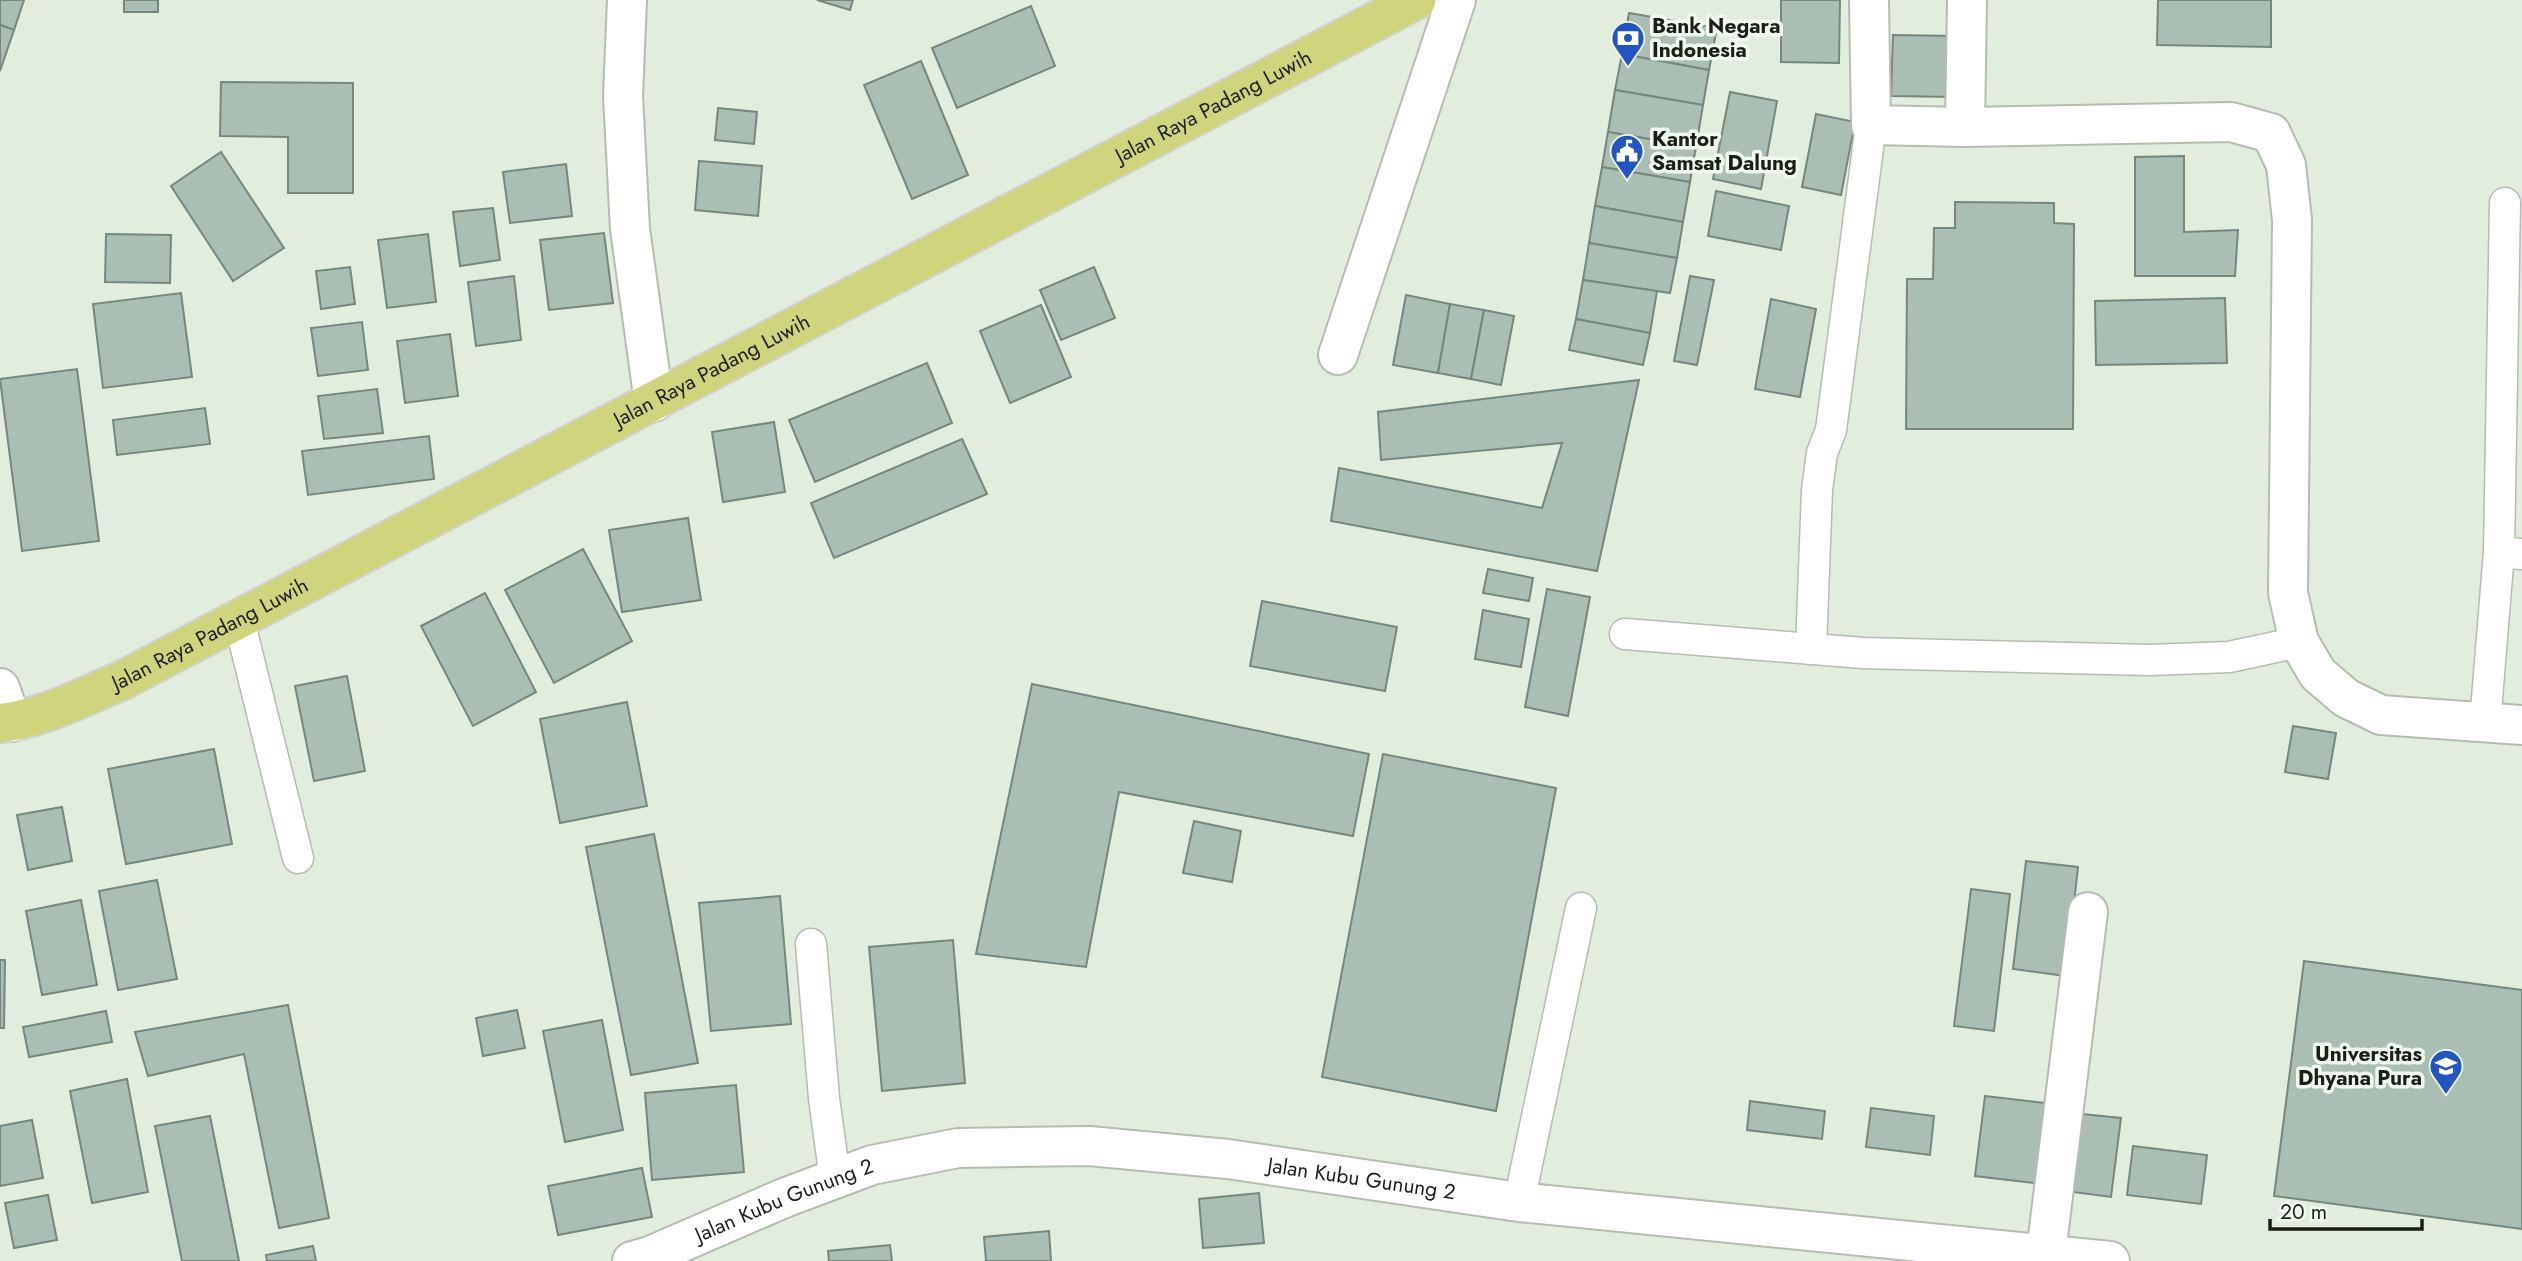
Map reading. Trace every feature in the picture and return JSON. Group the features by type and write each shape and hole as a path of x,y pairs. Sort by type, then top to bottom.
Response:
{"main road":[{"name":"Jalan Raya Padang Luwih","path":"4,711 59,707 123,680 1416,0"}],"street":[{"path":"627,0 623,96 630,229 654,402"},
{"path":"1338,355 1455,0"},
{"path":"1868,0 1871,125 1965,127 2231,122 2271,133 2286,165 2292,220 2288,593 2299,642 2318,674 2346,698 2381,715 2504,724"},
{"path":"1965,127 1966,0"},
{"path":"2046,1253 2088,912"},
{"name":"Jalan Kubu Gunung 2","path":"632,1261 872,1165 958,1149 1089,1146 1228,1159 1519,1202 2110,1261"}],"lane":[{"path":"1811,649 1817,489 1822,453 1830,430 1871,125"},
{"path":"2504,724 2511,553 2505,203"},
{"path":"239,620 298,858"},
{"path":"1625,634 1863,653 2150,660 2229,657 2299,642"},
{"path":"1519,1202 1581,908"},
{"path":"811,944 824,1098 835,1179"}],"building":[{"path":"0,0 24,0 14,30 0,25"},
{"path":"124,0 158,0 158,12 124,12"},
{"path":"817,0 853,0 850,10"},
{"path":"1781,0 1840,0 1839,63 1781,62"},
{"path":"2158,0 2271,0 2271,47 2157,45"},
{"path":"1031,6 1055,66 957,108 932,48"},
{"path":"1629,13 1717,28 1709,70 1622,54"},
{"path":"0,25 14,30 0,71"},
{"path":"1893,35 1956,36 1955,97 1891,96"},
{"path":"1622,54 1709,70 1703,105 1615,90"},
{"path":"921,61 968,175 912,199 864,85"},
{"path":"221,82 353,83 353,193 288,193 288,137 220,136"},
{"path":"1615,90 1703,105 1696,147 1608,132"},
{"path":"1730,92 1777,101 1761,189 1713,179"},
{"path":"718,108 757,112 754,144 715,140"},
{"path":"1816,114 1855,122 1841,195 1802,187"},
{"path":"1608,132 1696,147 1690,182 1602,167"},
{"path":"221,152 284,248 233,281 171,186"},
{"path":"2184,156 2184,232 2238,230 2235,276 2135,276 2135,157"},
{"path":"699,161 762,166 758,216 695,210"},
{"path":"566,164 572,216 510,223 503,172"},
{"path":"1602,167 1690,182 1683,222 1595,206"},
{"path":"1716,191 1789,206 1781,250 1708,236"},
{"path":"1955,202 2054,203 2054,223 2074,224 2073,429 1906,429 1907,279 1933,279 1934,228 1955,228"},
{"path":"1595,206 1683,222 1677,258 1589,243"},
{"path":"493,208 500,260 460,266 453,212"},
{"path":"604,233 613,303 549,310 540,240"},
{"path":"106,234 171,235 170,283 105,282"},
{"path":"428,234 436,302 387,308 378,240"},
{"path":"1589,243 1677,258 1670,293 1583,280"},
{"path":"350,267 355,304 321,309 316,271"},
{"path":"1094,267 1115,318 1061,340 1040,290"},
{"path":"514,276 521,340 476,346 468,282"},
{"path":"1690,276 1714,280 1697,365 1674,361"},
{"path":"1583,280 1657,291 1650,333 1576,319"},
{"path":"181,293 192,377 103,388 93,304"},
{"path":"1406,295 1450,304 1438,373 1393,365"},
{"path":"2225,298 2227,363 2096,365 2095,301"},
{"path":"1771,299 1816,309 1800,397 1755,389"},
{"path":"1450,304 1484,310 1471,379 1438,373"},
{"path":"1041,305 1071,377 1010,403 980,331"},
{"path":"1484,310 1514,316 1501,385 1471,379"},
{"path":"1576,319 1650,333 1643,365 1569,350"},
{"path":"362,322 368,370 318,376 311,328"},
{"path":"450,334 458,396 405,403 397,341"},
{"path":"927,363 952,423 815,482 789,420"},
{"path":"77,369 99,541 22,551 0,379"},
{"path":"1639,380 1597,571 1331,521 1339,468 1542,508 1562,443 1381,460 1378,412"},
{"path":"377,389 383,433 324,439 318,396"},
{"path":"205,408 210,444 117,455 113,420"},
{"path":"774,422 785,492 723,502 712,432"},
{"path":"429,436 434,479 308,495 302,451"},
{"path":"962,439 987,494 834,558 811,503"},
{"path":"688,518 701,600 622,612 609,530"},
{"path":"583,549 632,641 554,683 505,590"},
{"path":"1488,569 1533,578 1529,601 1483,593"},
{"path":"1547,589 1590,597 1568,716 1525,707"},
{"path":"485,593 536,692 473,726 421,626"},
{"path":"1262,601 1397,627 1385,691 1250,666"},
{"path":"1483,610 1529,619 1521,667 1475,659"},
{"path":"347,676 365,771 314,781 295,686"},
{"path":"1032,684 1369,754 1353,836 1119,792 1086,967 976,954"},
{"path":"627,702 647,806 560,823 540,719"},
{"path":"2293,726 2336,733 2328,779 2285,772"},
{"path":"214,749 232,844 126,864 108,769"},
{"path":"1383,754 1556,788 1496,1111 1322,1077"},
{"path":"62,807 72,861 28,870 17,815"},
{"path":"1194,821 1241,831 1232,882 1183,873"},
{"path":"654,834 698,1063 631,1075 586,847"},
{"path":"2026,861 2078,867 2066,976 2013,969"},
{"path":"157,880 177,979 118,990 99,891"},
{"path":"1971,889 2010,894 1994,1031 1954,1026"},
{"path":"780,896 791,1024 711,1031 699,903"},
{"path":"81,900 97,985 42,995 26,911"},
{"path":"953,940 965,1083 882,1091 869,947"},
{"path":"0,960 5,960 4,1028 0,1028"},
{"path":"2304,961 2522,990 2522,1229 2274,1196"},
{"path":"288,1005 329,1218 279,1228 244,1054 148,1076 135,1032"},
{"path":"517,1010 525,1048 483,1056 476,1018"},
{"path":"106,1011 112,1042 29,1057 23,1027"},
{"path":"602,1020 623,1130 565,1142 543,1031"},
{"path":"127,1079 148,1192 92,1203 70,1091"},
{"path":"736,1085 744,1172 652,1180 645,1093"},
{"path":"1985,1096 2053,1104 2043,1184 1975,1176"},
{"path":"1750,1101 1825,1111 1822,1139 1747,1130"},
{"path":"1871,1108 1934,1116 1930,1155 1866,1147"},
{"path":"2082,1114 2121,1118 2111,1197 2073,1192"},
{"path":"210,1116 239,1261 182,1261 155,1126"},
{"path":"32,1120 43,1178 0,1186 0,1126"},
{"path":"2133,1146 2207,1155 2201,1204 2127,1195"},
{"path":"642,1168 652,1217 558,1235 548,1186"},
{"path":"1259,1193 1264,1243 1203,1248 1199,1199"},
{"path":"48,1195 57,1240 14,1248 5,1203"},
{"path":"1049,1231 1051,1261 986,1261 984,1237"},
{"path":"890,1245 892,1261 829,1261 828,1251"},
{"path":"313,1246 316,1261 267,1261 266,1255"}],"place":[{"name":"Bank Negara Indonesia","path":"1628,68"},
{"name":"Kantor Samsat Dalung","path":"1627,181"},
{"name":"Universitas Dhyana Pura","path":"2446,1096"}]}
